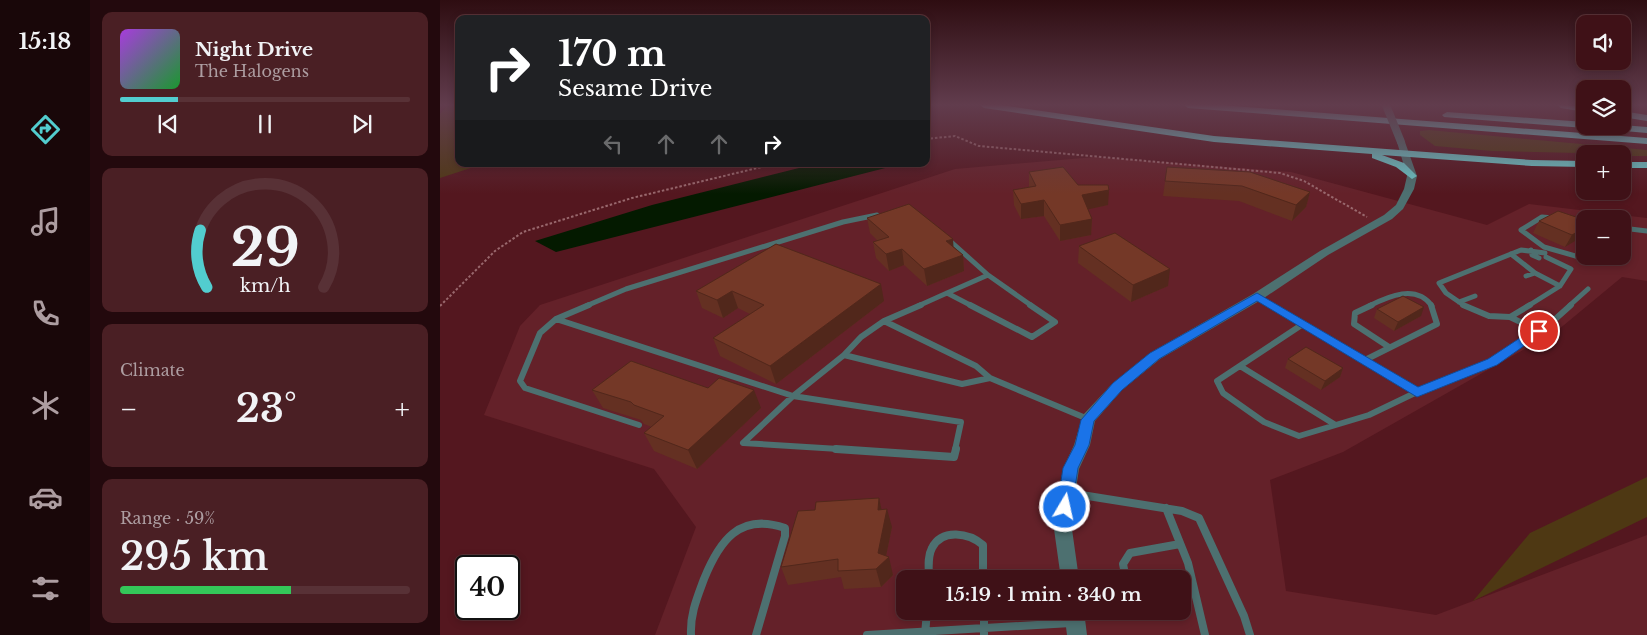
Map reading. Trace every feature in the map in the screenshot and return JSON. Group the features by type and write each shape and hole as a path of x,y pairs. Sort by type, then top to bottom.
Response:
{"highway":[{"path":"1182,135 1205,138 1532,163 1576,164"},
{"path":"1566,135 1647,141"},
{"path":"1332,148 1387,159 1400,165 1412,176"},
{"path":"1631,165 1647,165"}],"street":[{"path":"1069,570 1062,522 1070,468 1082,445 1088,420 1117,386 1155,356 1257,297 1400,207 1409,189 1412,176 1406,153 1398,135"}],"lane":[{"path":"640,425 525,388 520,381 540,333 556,319 626,289 843,222 882,214"},
{"path":"1559,219 1542,217 1521,230 1528,238 1576,257"},
{"path":"1631,229 1647,232"},
{"path":"946,238 988,274 1055,322 1032,337 947,293"},
{"path":"1510,317 1560,286 1570,269 1544,256 1532,255 1531,250 1521,250 1439,283 1445,293 1488,316 1510,317 1539,331"},
{"path":"1511,254 1535,273 1560,286"},
{"path":"1526,276 1535,273"},
{"path":"556,319 793,396 961,422 954,457 743,443 793,396 844,354 861,337 884,321 988,274"},
{"path":"1303,324 1217,382 1223,393 1264,422 1299,436 1369,415 1417,392 1492,362 1539,331 1588,289"},
{"path":"1365,360 1437,324 1437,315 1429,301 1412,292 1399,293 1354,313 1354,324 1389,347"},
{"path":"1459,302 1475,296"},
{"path":"1257,297 1417,392"},
{"path":"884,321 976,366 990,378 1088,420"},
{"path":"844,354 962,384 990,378"},
{"path":"1240,366 1334,424"},
{"path":"1067,493 1182,511 1198,518 1244,616 1250,635"},
{"path":"1166,508 1188,563 1204,635"},
{"path":"691,635 690,617 718,546 733,531 746,526 775,524 785,528 785,536 756,635"},
{"path":"930,570 931,549 936,541 944,536 968,535 983,545 983,570"},
{"path":"1124,570 1123,564 1130,553 1180,544"},
{"path":"925,633 926,620"},
{"path":"867,635 984,632 1076,623"}],"path":[{"path":"930,138 955,136 979,146 1280,173 1304,181 1377,223"},
{"path":"440,306 495,251 523,232 632,198 761,167"}],"shaded area":[{"path":"440,135 455,135 455,167 474,167 440,178"},
{"path":"1420,135 1480,135 1592,145 1576,145 1576,153 1492,151 1435,146"},
{"path":"1631,149 1647,150 1647,156 1631,156"},
{"path":"1095,157 1291,172 1487,225 1529,204 1580,210 1576,210 1576,265 1631,265 1631,216 1647,218 1647,281 1622,277 1558,330 1343,452 1270,480 1286,591 1436,615 1647,535 1647,635 655,635 696,527 654,469 484,415 520,326 540,305 955,169"},
{"path":"803,167 889,167 556,252 535,241 652,205"},
{"path":"1647,477 1647,517 1473,601 1530,533"}],"building":[{"path":"1063,167 1078,185 1108,185 1109,190 1082,195 1092,219 1060,225 1044,200 1021,204 1013,190 1036,186 1029,172"},
{"path":"1167,167 1250,172 1310,192 1296,205 1242,186 1165,181"},
{"path":"909,204 953,239 946,241 963,255 924,269 902,249 886,254 873,242 889,237 867,218"},
{"path":"1558,211 1576,217 1576,233 1572,235 1539,221"},
{"path":"1115,233 1170,269 1133,285 1079,246"},
{"path":"776,244 881,284 770,366 713,338 764,305 732,291 717,300 696,291"},
{"path":"1403,296 1424,307 1398,322 1377,309"},
{"path":"1306,347 1343,368 1325,381 1288,359"},
{"path":"631,361 708,388 719,378 754,390 688,450 644,433 664,416 634,405 631,402 592,390"},
{"path":"879,498 878,510 887,509 878,553 889,557 876,569 838,571 838,559 781,567 798,511 815,510 816,502"}],"route":[{"path":"1065,507 1070,468 1082,445 1084,430 1088,420 1117,386 1155,356 1257,297 1417,392 1492,362 1539,331"}]}
